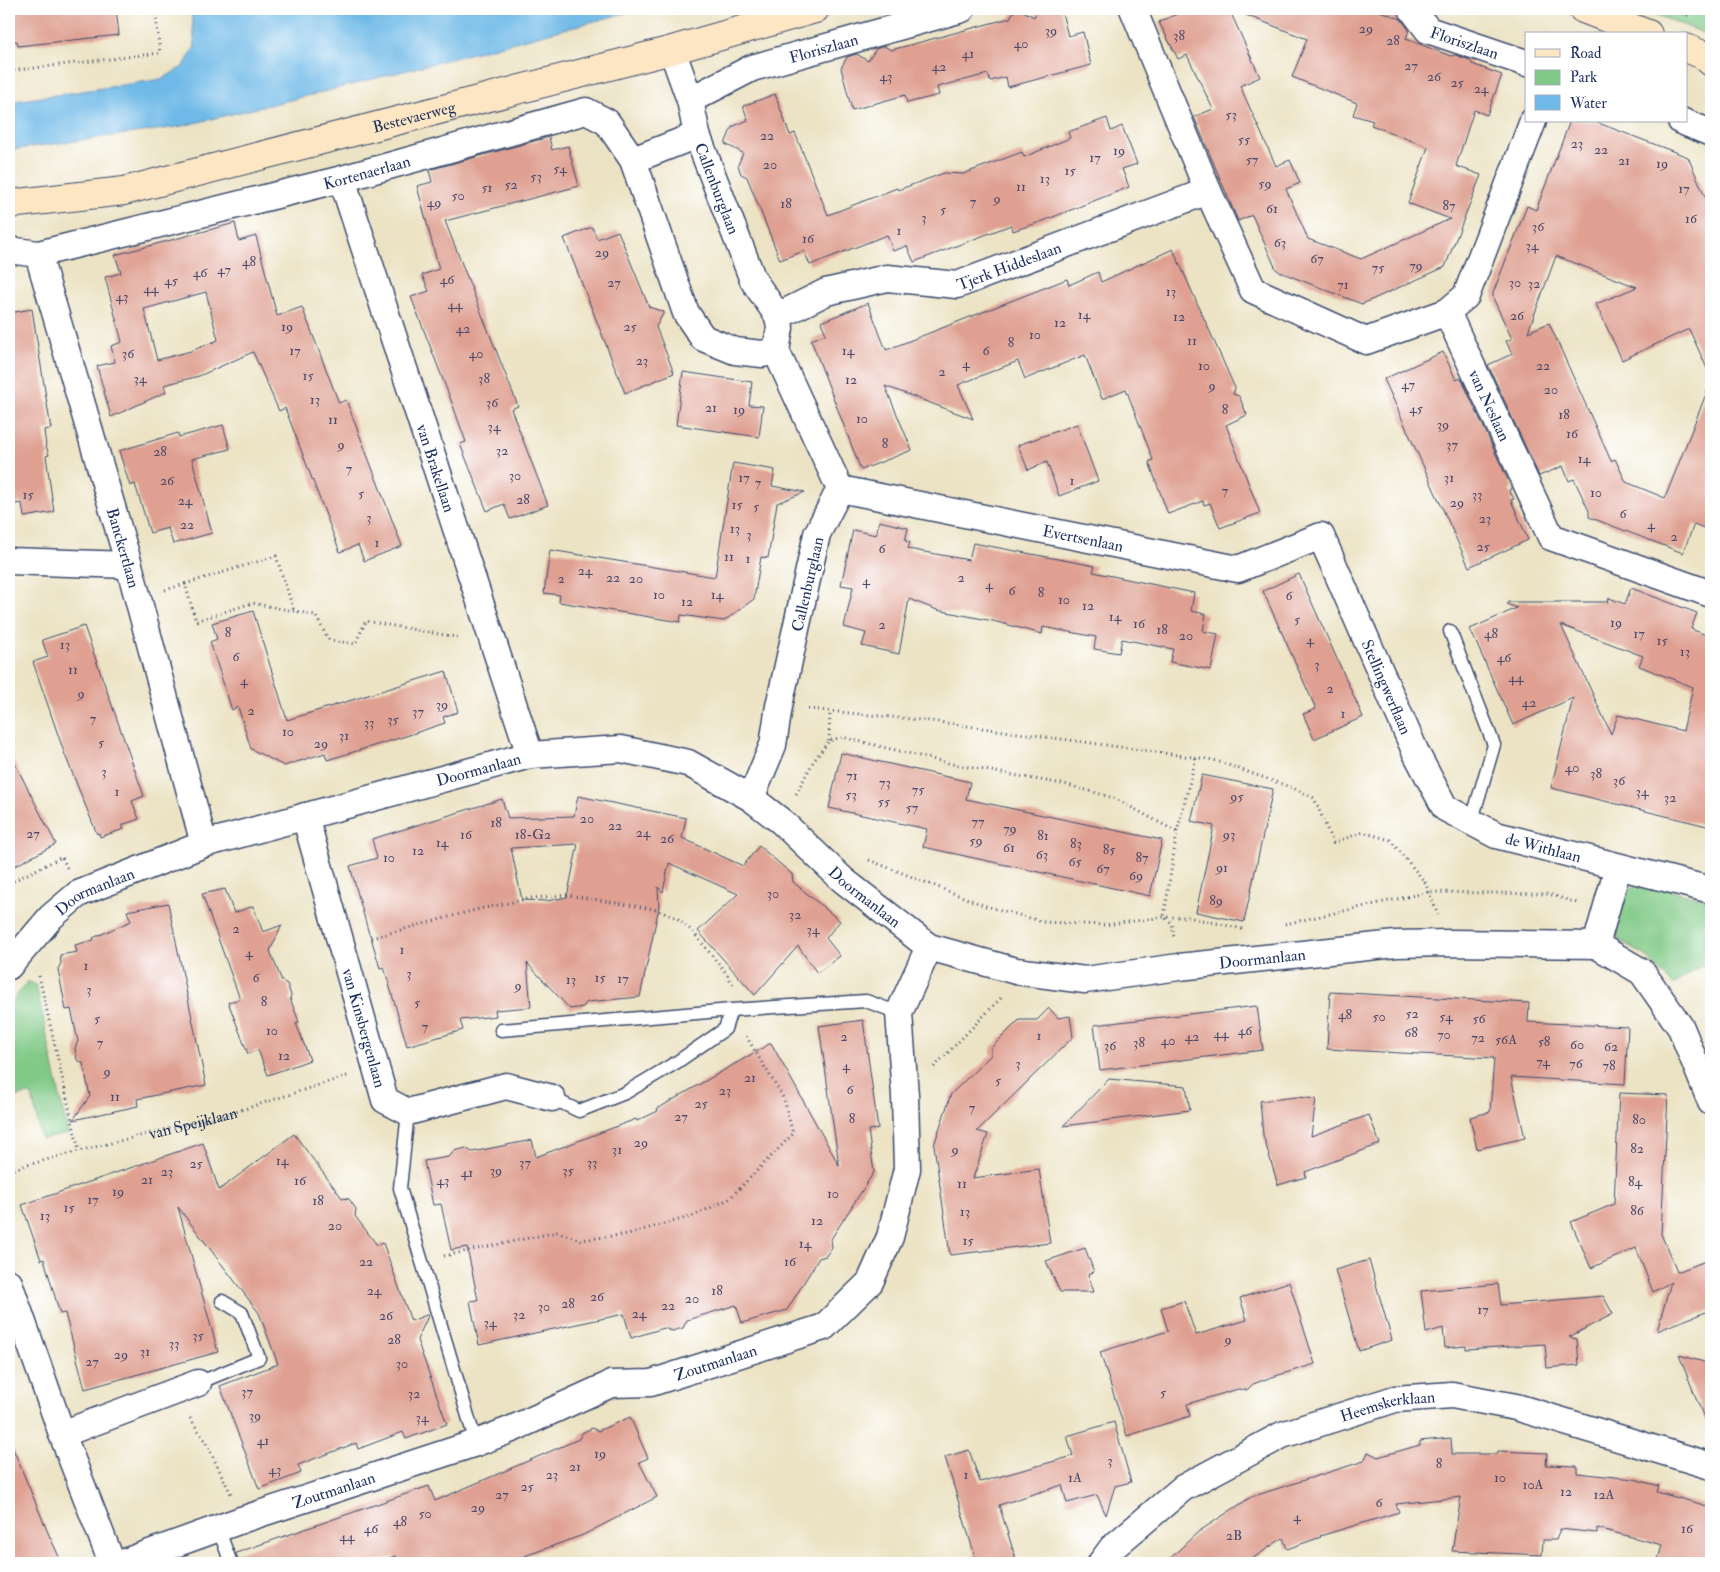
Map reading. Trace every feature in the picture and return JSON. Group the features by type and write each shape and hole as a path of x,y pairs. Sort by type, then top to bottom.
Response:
{"street":[{"name":"Bestevaerweg","path":"9,204 124,191 672,50 815,9"},
{"name":"Floriszlaan","path":"690,100 752,68 962,9"},
{"path":"1133,9 1208,191 1253,290 1366,342 1447,312 1466,296 1533,122"},
{"name":"Floriszlaan","path":"1412,9 1428,30 1525,63"},
{"path":"1583,9 1643,32"},
{"path":"1688,49 1703,55 1711,62"},
{"name":"Callenburglaan","path":"672,50 690,100 697,135 753,280 778,316"},
{"name":"Kortenaerlaan","path":"9,250 38,254 342,179 586,111 607,122 633,160"},
{"path":"1682,122 1711,134"},
{"path":"697,135 633,160 686,313 703,338 735,351 762,354 776,351"},
{"name":"van Brakellaan","path":"342,179 530,756"},
{"name":"Tjerk Hiddeslaan","path":"778,316 826,292 887,278 957,286 1208,191"},
{"name":"Banckertlaan","path":"38,254 129,566 204,844"},
{"name":"van Neslaan","path":"1447,312 1551,537 1711,594"},
{"path":"778,316 780,328 776,351 840,489"},
{"name":"Callenburglaan","path":"750,798 773,745 779,706 817,534 840,489"},
{"name":"Evertsenlaan","path":"840,489 1238,569 1320,536"},
{"name":"Stellingwerflaan","path":"1320,536 1416,753 1445,808 1471,823"},
{"path":"9,561 129,566"},
{"name":"Doormanlaan","path":"9,966 51,917 78,894 204,844 530,756 621,749 688,763 750,798 782,822 843,880 929,947 1016,971 1085,980 1179,967 1396,944 1596,945 1642,972 1681,1028 1711,1102"},
{"name":"van Kinsbergenlaan","path":"305,816 385,1100 408,1112"},
{"name":"de Withlaan","path":"1471,823 1496,835 1711,890"},
{"path":"1596,945 1618,867"},
{"name":"Zoutmanlaan","path":"218,1528 476,1443 512,1429 611,1384 651,1383 824,1327 870,1282 890,1237 906,1169 905,1096 899,1013 929,947"},
{"path":"408,1112 506,1086 552,1098"},
{"path":"9,1283 62,1434 112,1563"},
{"path":"62,1434 198,1383"},
{"name":"Heemskerklaan","path":"1101,1563 1112,1548 1183,1488 1282,1435 1396,1399 1452,1395 1516,1407 1711,1466"},
{"path":"122,1563 218,1528"}],"lane":[{"path":"1450,631 1494,745 1471,823"},
{"path":"501,1030 866,1000 899,1013"},
{"path":"552,1098 579,1111 626,1092 677,1062 725,1029 732,1010"},
{"path":"408,1112 400,1188 476,1443"},
{"path":"198,1383 260,1358 242,1313 222,1301"},
{"path":"218,1528 231,1563"}],"path":[{"path":"9,71 160,53 155,9"},
{"path":"137,598 276,556 294,611"},
{"path":"185,584 196,621 252,603 315,615 329,640 346,643 355,644 366,622 494,643"},
{"path":"779,706 931,721 1214,760 1293,788 1314,798 1333,843 1363,832 1390,840 1425,882 1450,943"},
{"path":"829,741 830,711"},
{"path":"782,822 812,762 829,741 842,737 952,764 1068,785 1114,798 1177,832"},
{"path":"1164,918 1177,832 1196,758"},
{"path":"9,883 62,857 78,894"},
{"path":"843,880 869,860 986,906 1044,922 1104,925 1164,918 1188,918 1243,929"},
{"path":"1280,925 1429,892 1549,894 1606,913"},
{"path":"341,946 475,910 532,898 567,895 654,909 677,918 692,931 727,974 746,1009"},
{"path":"1164,918 1172,923 1179,967"},
{"path":"28,943 37,969 79,1151"},
{"path":"905,1096 999,1002 1016,971"},
{"path":"422,1261 557,1232 581,1240 628,1234 693,1216 729,1200 793,1134 784,1099 732,1010"},
{"name":"van Speijklaan","path":"9,1170 232,1113 375,1067"},
{"path":"172,1393 205,1441 244,1519"}],"green space":[{"path":"1641,9 1711,9 1711,36"},
{"path":"1645,884 1711,900 1711,962 1704,964 1673,985 1646,956 1618,940 1618,925 1624,901 1631,888"},
{"path":"27,982 36,985 68,1134 41,1139 32,1095 9,1098 9,1006"}],"water":[{"path":"191,9 641,9 323,92 178,127 9,150 9,102 162,79 184,66 195,46"}],"building":[{"path":"9,9 116,9 119,35 18,46 17,41 9,42"},
{"path":"1015,9 1019,9 1034,17 1039,9 1061,9 1068,36 1083,32 1091,65 1008,87 1006,77 990,81 988,74 937,87 939,95 907,103 905,95 852,110 841,68 847,57 857,54 868,61 876,49 884,46 891,50 1010,18"},
{"path":"1188,9 1229,9 1260,77 1240,86 1276,166 1290,160 1300,183 1286,189 1308,239 1361,259 1450,219 1408,203 1428,147 1371,125 1373,121 1353,115 1357,103 1292,77 1307,39 1233,9 1374,9 1401,19 1409,30 1406,39 1451,56 1455,55 1470,60 1472,64 1502,75 1487,115 1474,110 1456,166 1481,175 1445,267 1362,304 1276,269 1252,215 1238,221 1194,117 1213,109 1187,55 1178,59 1159,22"},
{"path":"775,94 790,135 795,133 828,215 897,188 898,190 944,173 963,174 1022,152 1024,157 1070,138 1068,132 1107,118 1111,131 1122,126 1137,164 1122,169 1129,187 1043,221 1013,231 1011,225 914,262 907,246 893,251 887,235 810,265 804,251 780,260 747,177 741,174 738,165 743,153 725,144 732,127 748,120 743,106"},
{"path":"1570,122 1596,122 1688,157 1711,210 1711,377 1689,329 1622,360 1596,304 1637,287 1556,256 1528,332 1549,323 1611,461 1615,459 1626,482 1665,498 1711,384 1711,531 1694,524 1683,553 1589,517 1589,511 1574,479 1569,481 1563,466 1539,476 1488,365 1512,354 1506,341 1512,339 1493,298 1493,293 1527,206 1536,210"},
{"path":"549,137 552,150 568,146 579,186 445,221 518,406 511,409 548,505 510,519 504,504 487,511 460,444 466,442 411,297 429,291 422,275 439,269 417,186 432,182 429,170"},
{"path":"235,223 239,241 256,236 277,316 302,307 339,403 346,400 402,546 364,561 358,545 340,552 285,408 279,411 253,352 199,376 164,385 166,392 111,417 97,366 115,362 111,346 122,342 105,277 121,273 115,255","holes":["206,292 218,340 191,351 157,360 144,309"]},
{"path":"592,227 597,239 618,231 649,307 664,312 656,327 674,373 625,393 564,238"},
{"path":"1173,249 1235,388 1233,394 1239,396 1247,415 1226,425 1260,513 1220,528 1210,503 1204,505 1203,501 1168,514 1149,462 1153,460 1126,389 1102,399 1085,355 1025,379 1018,361 958,385 973,419 885,386 912,450 861,470 811,340 826,334 821,322 868,303 886,350 1067,279 1069,285 1098,272 1101,282"},
{"path":"32,309 51,429 44,430 49,455 46,456 54,512 24,517 22,503 9,505 9,313"},
{"path":"1443,352 1456,380 1461,378 1512,489 1509,490 1514,499 1511,500 1528,540 1469,567 1384,379"},
{"path":"683,372 752,382 749,405 763,406 759,437 676,425"},
{"path":"1077,424 1098,481 1059,496 1047,462 1028,470 1018,445"},
{"path":"223,425 230,449 192,459 212,533 173,544 168,528 150,533 135,484 130,486 119,451 178,433 179,437"},
{"path":"733,463 775,470 772,486 805,492 777,503 768,558 761,557 754,599 724,621 681,615 680,622 559,602 560,595 544,593 550,550 715,577"},
{"path":"879,521 908,528 905,541 910,542 908,549 969,560 973,543 1095,566 1093,572 1194,593 1191,611 1206,614 1203,631 1218,634 1211,670 1170,662 1173,649 1122,639 1119,653 1094,649 1096,637 1043,627 1042,634 993,621 937,610 909,599 899,654 862,646 866,633 844,627 853,587 841,585 853,530 876,535"},
{"path":"1299,574 1363,717 1314,739 1303,714 1316,709 1263,591"},
{"path":"1631,588 1697,613 1691,629 1711,637 1711,827 1551,788 1573,698 1513,725 1470,629 1517,608 1507,604 1508,602 1608,602 1609,598 1625,604","holes":["1561,625 1643,656 1639,666 1693,687 1683,731 1618,715 1611,734"]},
{"path":"253,611 287,720 446,671 458,712 443,717 445,723 403,737 327,760 325,753 284,766 251,749 238,707 232,710 210,642 217,639 212,623"},
{"path":"84,626 144,796 132,801 139,819 122,825 124,829 100,837 99,833 97,834 65,755 33,662 48,657 42,640"},
{"path":"9,752 56,844 9,869"},
{"path":"841,753 970,782 966,799 1162,840 1150,896 923,847 927,829 829,808"},
{"path":"1202,775 1273,789 1244,922 1196,912 1214,826 1191,821"},
{"path":"578,796 686,818 682,838 743,866 759,846 792,874 793,882 840,921 826,938 840,956 817,973 798,946 755,995 698,931 738,894 669,863 663,892 658,887 659,907 640,997 587,1002 583,1007 570,1009 527,963 531,1007 495,1010 496,1016 460,1020 463,1030 407,1046 384,967 380,968 369,934 350,866 377,858 372,839 502,799 508,818 574,816","holes":["578,844 567,897 547,901 522,900 511,848"]},
{"path":"225,889 234,913 253,906 263,932 282,925 270,951 282,981 287,984 299,1022 296,1023 310,1060 268,1075 258,1050 248,1054 228,1002 240,999 202,894"},
{"path":"168,903 206,1085 137,1099 138,1106 73,1120 90,1096 83,1063 77,1060 75,1048 78,1041 71,1009 66,1010 58,969 61,963 60,955 77,952 75,945 94,940 93,938 131,921 127,911"},
{"path":"1330,992 1529,1003 1528,1022 1628,1027 1625,1084 1511,1077 1525,1138 1477,1149 1470,1117 1490,1112 1494,1058 1327,1049"},
{"path":"1257,1006 1263,1050 1100,1070 1094,1025"},
{"path":"1049,1008 1058,1018 1070,1016 1073,1037 977,1131 988,1134 973,1178 1039,1169 1050,1243 950,1255 934,1145 951,1094 991,1055 991,1048 1019,1020 1037,1020"},
{"path":"863,1020 878,1129 868,1130 874,1172 831,1239 832,1247 826,1256 819,1258 787,1310 742,1323 736,1305 687,1320 683,1328 672,1331 664,1328 631,1338 624,1314 479,1345 470,1301 478,1300 467,1247 451,1250 441,1204 433,1205 424,1161 449,1157 454,1151 466,1148 472,1152 532,1140 536,1157 636,1119 637,1121 658,1111 657,1109 771,1043 839,1165 819,1026"},
{"path":"1109,1079 1186,1086 1190,1110 1063,1126"},
{"path":"1619,1093 1668,1095 1661,1234 1677,1272 1711,1259 1711,1310 1657,1331 1671,1282 1653,1292 1636,1248 1591,1268 1571,1222 1614,1204"},
{"path":"1297,1097 1316,1099 1311,1136 1369,1115 1380,1144 1305,1172 1306,1177 1278,1185 1263,1135 1260,1101"},
{"path":"294,1134 342,1198 349,1199 356,1209 355,1216 377,1245 383,1243 411,1321 429,1314 417,1340 447,1424 406,1439 403,1432 358,1449 356,1443 298,1465 301,1473 259,1489 220,1386 278,1364 259,1313 178,1207 218,1352 85,1389 65,1313 60,1314 44,1259 41,1260 22,1205 203,1143 219,1190"},
{"path":"1085,1248 1094,1272 1088,1274 1094,1292 1060,1292 1046,1261"},
{"path":"1369,1260 1392,1340 1359,1351 1335,1270"},
{"path":"1289,1282 1315,1364 1253,1384 1247,1390 1238,1389 1187,1404 1190,1416 1127,1436 1100,1352 1168,1331 1161,1308 1184,1301 1196,1335 1247,1320 1240,1298"},
{"path":"1498,1284 1501,1305 1603,1296 1613,1314 1569,1337 1577,1339 1579,1365 1547,1368 1545,1344 1466,1349 1466,1346 1445,1348 1443,1328 1426,1333 1421,1291"},
{"path":"1679,1355 1711,1364 1711,1433 1710,1433"},
{"path":"630,1417 648,1458 639,1462 657,1497 583,1535 525,1556 528,1563 398,1563 395,1556 374,1563 239,1563 236,1553 429,1486 435,1501 579,1439 582,1433 592,1428 598,1431"},
{"path":"1114,1422 1131,1482 1115,1486 1106,1515 1097,1495 1067,1503 1062,1485 999,1505 1017,1563 977,1563 945,1457 969,1450 980,1482 1073,1456 1067,1436"},
{"path":"1451,1438 1452,1454 1498,1454 1498,1451 1547,1453 1546,1465 1577,1466 1577,1473 1634,1479 1659,1486 1657,1492 1711,1507 1711,1563 1657,1563 1662,1545 1597,1528 1597,1533 1560,1529 1556,1540 1543,1540 1542,1555 1452,1551 1461,1497 1396,1504 1399,1512 1320,1536 1287,1549 1283,1538 1246,1563 1165,1563 1198,1532 1251,1497 1364,1461 1368,1452 1378,1457 1420,1445 1420,1441"},
{"path":"9,1439 49,1535 62,1563 9,1563"}]}
